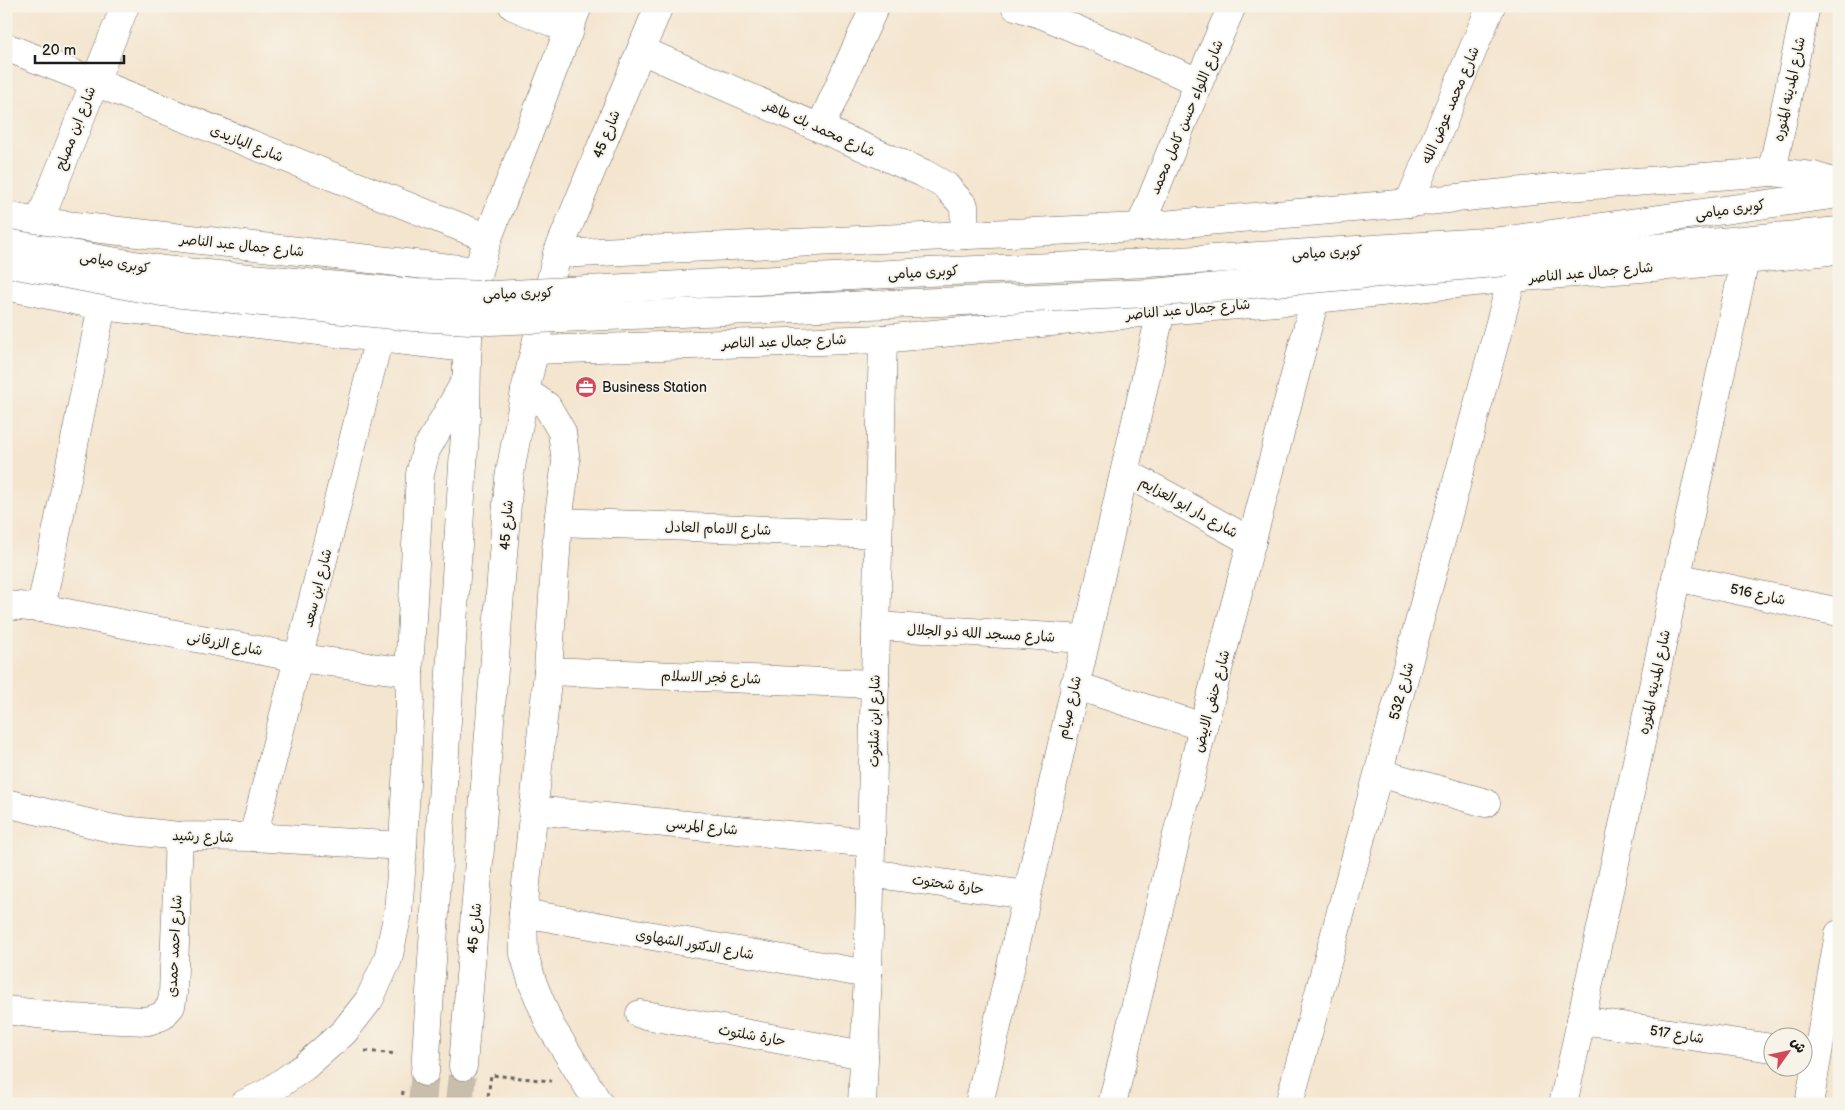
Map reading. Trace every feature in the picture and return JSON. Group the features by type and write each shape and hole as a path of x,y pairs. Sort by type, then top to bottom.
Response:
{"street":[{"name":"شارع ابن مصلح","path":"39,222 124,6"},
{"path":"424,1072 471,306 477,271 488,238 574,18 513,6"},
{"name":"شارع 45","path":"463,1066 509,478 524,391 557,254 658,6"},
{"path":"820,128 875,6"},
{"path":"1015,6 1045,11 1199,82"},
{"name":"شارع اللواء حسن كامل محمد","path":"1140,227 1232,6"},
{"name":"شارع محمد عوض الله","path":"1409,203 1491,6"},
{"name":"شارع المدينه المنوره","path":"1772,172 1806,6"},
{"name":"شارع اليازيدى","path":"6,46 488,238"},
{"name":"شارع محمد بك طاهر","path":"641,50 923,173 946,186 964,206 965,235"},
{"path":"557,254 1140,227 1552,188 1772,172 1814,176 1839,184"},
{"name":"كوبرى ميامى","path":"6,244 164,270 416,293 493,295 928,272 1148,263 1506,261 1839,194"},
{"name":"شارع جمال عبد الناصر","path":"6,216 39,222 477,271"},
{"name":"كوبرى ميامى","path":"6,263 162,292 413,317 498,321 1151,293 1839,231"},
{"name":"شارع جمال عبد الناصر","path":"535,350 883,338 1161,311 1315,299 1506,261 1745,260 1828,251 1839,248"},
{"name":"شارع المدينه المنوره","path":"1562,1104 1745,260"},
{"name":"شارع 532","path":"1289,1104 1379,773 1506,261"},
{"path":"6,286 102,306 467,348"},
{"name":"شارع حنفى الابيض","path":"1112,1104 1203,727 1315,299"},
{"path":"42,608 102,306"},
{"name":"شارع صيام","path":"979,1104 1161,311"},
{"name":"شارع ابن سعد","path":"253,837 379,338"},
{"name":"شارع ابن شلتوت","path":"862,1104 868,974 883,338"},
{"path":"244,1104 267,1093 304,1067 344,1032 369,1000 388,959 398,913 403,846 410,701 409,672 420,474 426,450 467,378"},
{"path":"524,391 547,406 562,432 566,462 558,522 548,671 523,913 524,954 533,984 550,1025 593,1094"},
{"name":"شارع دار ابو العزايم","path":"1125,472 1252,542"},
{"name":"شارع الامام العادل","path":"558,522 878,534"},
{"name":"شارع 516","path":"1676,577 1839,612"},
{"name":"شارع الزرقانى","path":"6,605 42,608 299,658 409,672"},
{"name":"شارع مسجد الله ذو الجلال","path":"876,626 1085,639"},
{"name":"شارع فجر الاسلام","path":"548,671 875,684"},
{"path":"1074,685 1203,727"},
{"path":"1379,773 1486,802"},
{"name":"شارع رشيد","path":"6,803 114,829 180,836 253,837 403,846"},
{"name":"شارع المرسى","path":"533,810 871,842"},
{"name":"شارع احمد حمدى","path":"6,1010 79,1019 148,1021 162,1016 171,1006 173,994 180,836"},
{"name":"حارة شحتوت","path":"870,872 1026,895"},
{"name":"شارع الدكتور الشهاوى","path":"523,913 868,974"},
{"path":"1809,1104 1839,934"},
{"name":"حارة شلتوت","path":"640,1014 864,1055"},
{"name":"شارع 517","path":"1581,1020 1762,1047"}],"path":[{"path":"487,1104 491,1075 593,1094"},
{"path":"402,1101 431,1104"}],"tunnel":[{"path":"459,1104 463,1066"},
{"path":"422,1104 425,1072"}],"place":[{"name":"Business Station","path":"586,387"}]}
